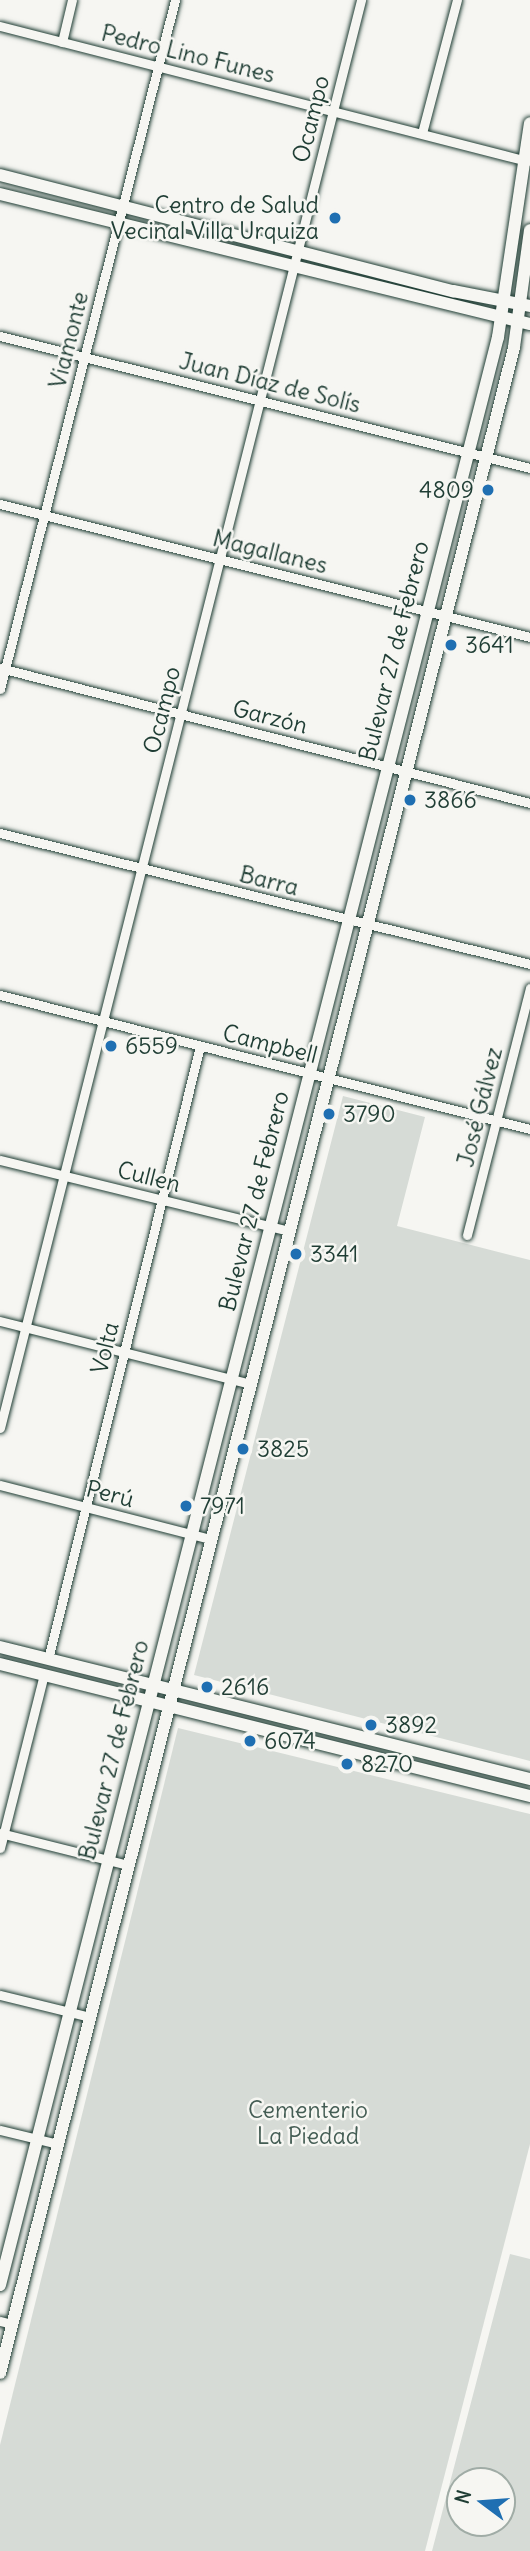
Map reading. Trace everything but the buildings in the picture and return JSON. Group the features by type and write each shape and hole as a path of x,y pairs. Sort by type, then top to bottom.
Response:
{"main road":[{"name":"Bulevar 27 de Febrero","path":"0,2285 501,318 530,123"},
{"path":"0,175 297,251 525,305"},
{"path":"0,194 524,323"},
{"name":"Bulevar 27 de Febrero","path":"0,2373 6,2323 58,2144 485,456 524,323 530,230"},
{"path":"0,1647 530,1779"},
{"path":"0,1664 530,1796"}],"street":[{"path":"62,42 72,0"},
{"name":"Viamonte","path":"0,689 3,668 175,0"},
{"name":"Ocampo","path":"0,1428 361,0"},
{"path":"422,133 457,0"},
{"name":"Pedro Lino Funes","path":"0,26 526,160"},
{"name":"Juan Díaz de Solís","path":"0,336 530,468"},
{"name":"Magallanes","path":"0,504 530,637"},
{"name":"Garzón","path":"3,668 530,803"},
{"name":"Barra","path":"0,833 366,926 530,964"},
{"name":"José Gálvez","path":"467,1235 530,988"},
{"name":"Campbell","path":"0,995 530,1129"},
{"name":"Volta","path":"48,1659 200,1046"},
{"name":"Cullen","path":"0,1160 289,1231"},
{"path":"0,1321 250,1384"},
{"name":"Perú","path":"0,1485 211,1539"},
{"path":"0,1848 44,1674"},
{"path":"2,1833 128,1865"},
{"path":"0,1994 90,2017"},
{"path":"0,2130 58,2144"}],"green space":[{"path":"343,1096 425,1117 397,1226 530,1260 530,1761 194,1675"},
{"name":"Cementerio La Piedad","path":"178,1728 530,1814 530,2144 425,2551 0,2551 0,2445"},
{"path":"510,2254 530,2259 530,2551 432,2551 446,2498 446,2537 516,2537 516,2467 454,2467"}],"place":[{"name":"Centro de Salud Vecinal Villa Urquiza","path":"335,218"},
{"name":"4809","path":"488,490"},
{"name":"3641","path":"451,645"},
{"name":"3866","path":"410,800"},
{"name":"6559","path":"111,1046"},
{"name":"3790","path":"329,1114"},
{"name":"3341","path":"296,1254"},
{"name":"3825","path":"243,1449"},
{"name":"7971","path":"186,1506"},
{"name":"2616","path":"207,1687"},
{"name":"3892","path":"371,1725"},
{"name":"6074","path":"250,1741"},
{"name":"8270","path":"347,1764"}]}
